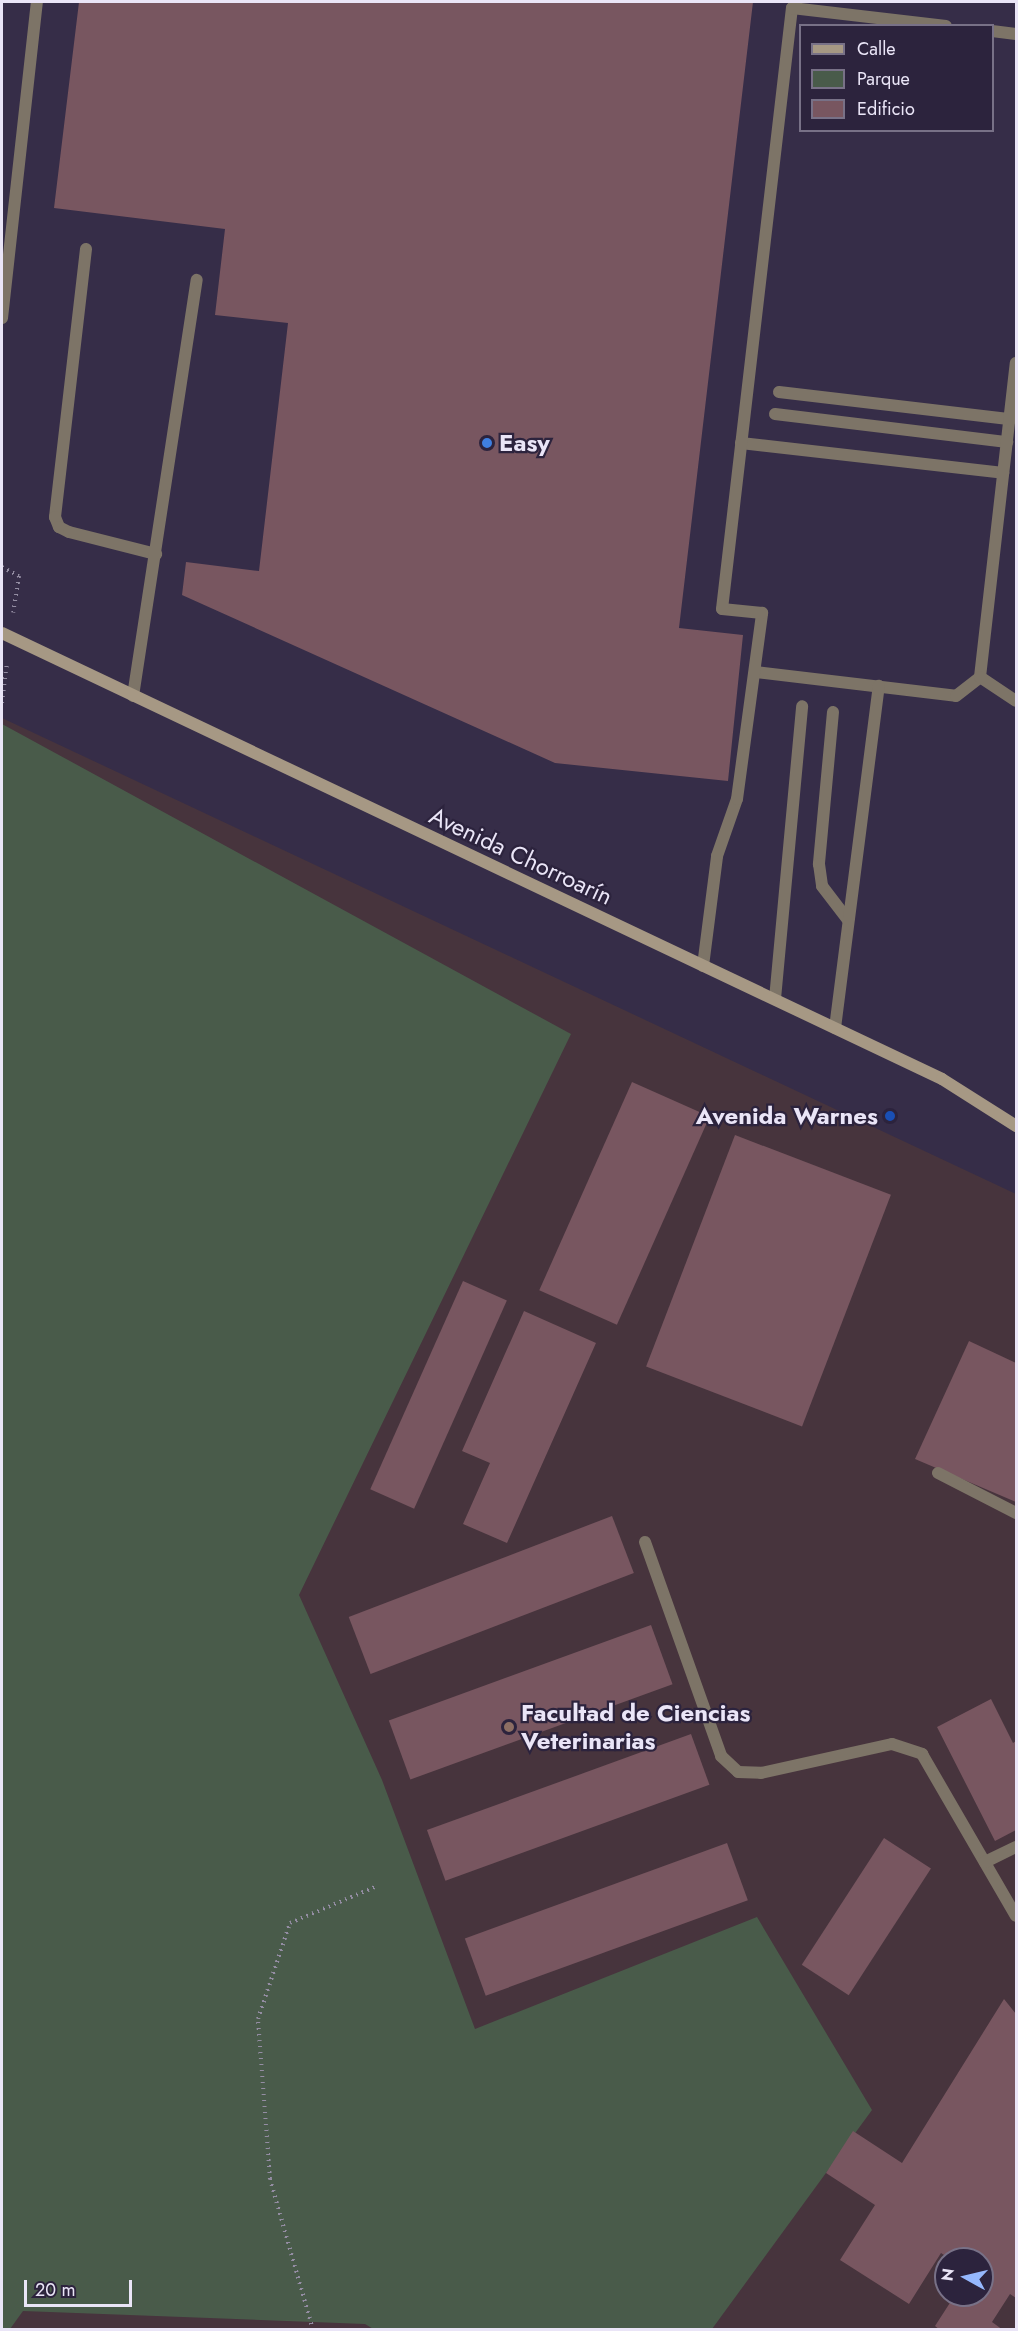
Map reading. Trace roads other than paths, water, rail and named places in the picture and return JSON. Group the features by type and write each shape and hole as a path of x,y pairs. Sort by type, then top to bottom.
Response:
{"main road":[{"name":"Avenida Chorroarín","path":"2,633 942,1079 1017,1126"}],"street":[{"path":"2,318 37,2"},
{"path":"704,966 717,856 736,799 756,672 762,613 722,609 792,8 929,24"},
{"path":"994,31 1017,34"},
{"path":"86,249 55,518 59,527 69,532 156,554"},
{"path":"133,696 197,280"},
{"path":"756,672 956,696 980,677 1017,363"},
{"path":"779,392 1010,419"},
{"path":"776,414 1007,442"},
{"path":"741,443 1004,473"},
{"path":"980,677 1017,701"},
{"path":"835,1028 879,686"},
{"path":"774,999 802,706"},
{"path":"833,712 819,864 822,886 848,920"},
{"path":"938,1473 1017,1513"},
{"path":"645,1542 721,1756 738,1772 761,1773 892,1744 922,1754 1017,1916"},
{"path":"985,1862 1017,1847"}],"place":[{"name":"Easy","path":"487,443"},
{"name":"Avenida Warnes","path":"890,1116"},
{"name":"Facultad de Ciencias Veterinarias","path":"509,1727"}]}
